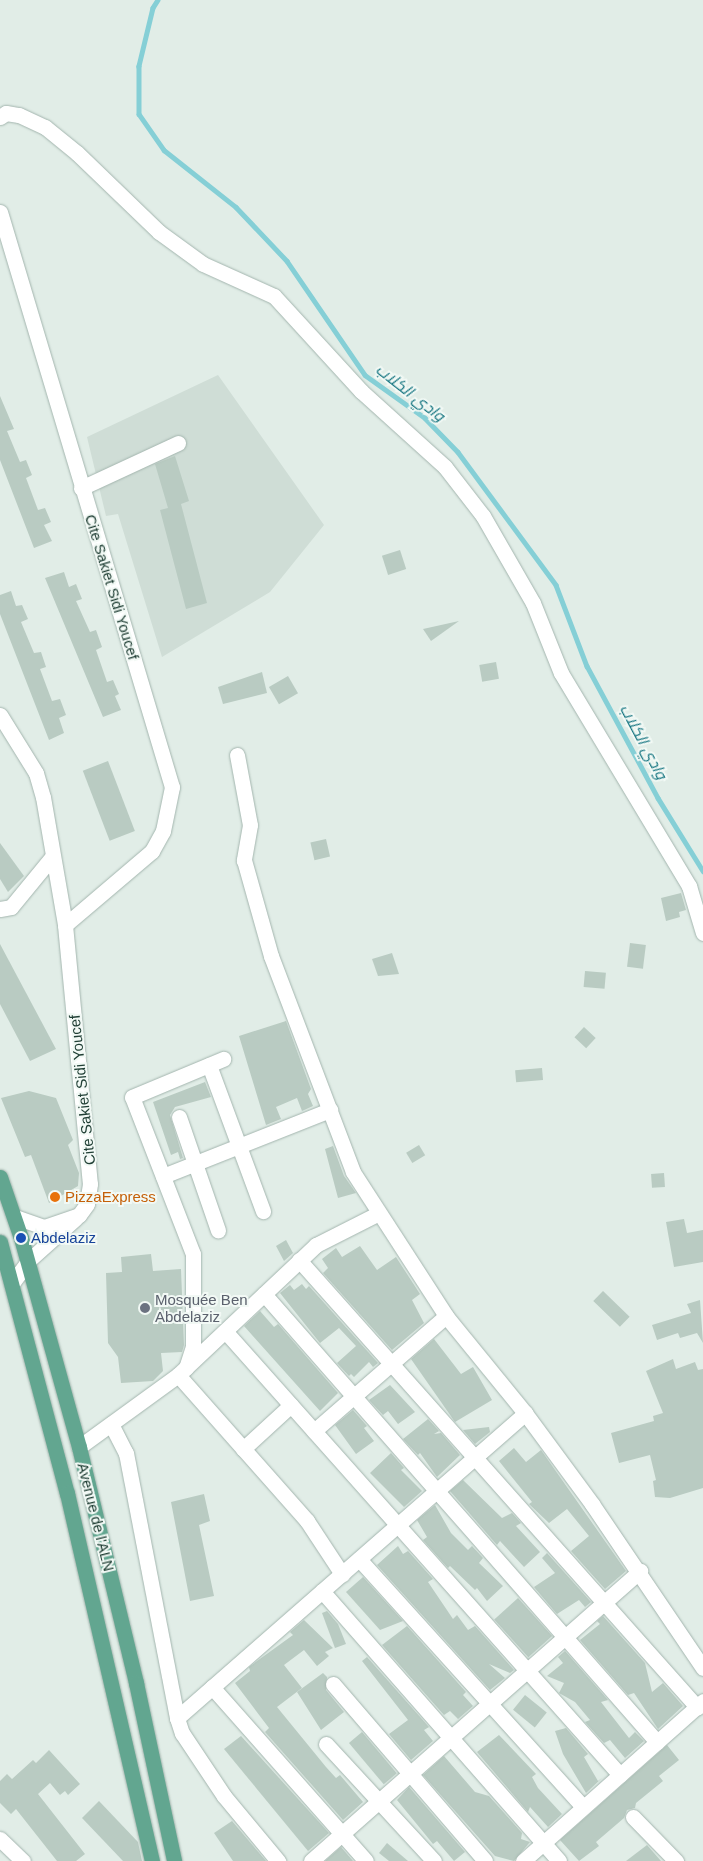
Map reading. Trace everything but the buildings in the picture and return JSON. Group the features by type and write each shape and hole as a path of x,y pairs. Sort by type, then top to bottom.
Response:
{"main road":[{"name":"Avenue de l'ALN","path":"0,1177 15,1217 28,1261 79,1447 136,1683 174,1861"},
{"path":"0,1242 13,1282 116,1696 152,1861"}],"street":[{"path":"0,116 6,113 19,115 44,127 77,153 159,232 203,264 274,296 361,391 445,467 483,516 533,603 561,674 690,886 703,932"},
{"name":"Cite Sakiet Sidi Youcef","path":"0,212 81,488 172,786 163,831 152,851 65,925"},
{"path":"81,488 178,442"},
{"name":"Cite Sakiet Sidi Youcef","path":"0,715 36,773 65,925 90,1165 87,1204 79,1215"},
{"path":"237,755 250,825 244,860 271,956 353,1172 377,1214 446,1316 525,1413 640,1570 703,1668"},
{"path":"0,909 11,907 52,857"},
{"path":"182,1371 192,1346 193,1254 132,1097 216,1062 237,1146 263,1211"},
{"path":"163,1176 330,1110"},
{"path":"179,1117 218,1230"},
{"path":"79,1447 182,1371 316,1245 377,1214"},
{"path":"15,1217 44,1227 79,1215"},
{"path":"13,1282 28,1261 79,1215"},
{"path":"299,1260 601,1603 700,1704 523,1861"},
{"path":"264,1294 435,1493 656,1742"},
{"path":"314,1431 446,1316"},
{"path":"225,1331 527,1668 620,1775"},
{"path":"182,1371 243,1449 307,1521 342,1574"},
{"path":"243,1449 291,1405"},
{"path":"177,1718 525,1413"},
{"path":"112,1424 126,1453 177,1718 182,1732 224,1796 278,1861"},
{"path":"359,1559 583,1807"},
{"path":"311,1861 488,1702 640,1570"},
{"path":"322,1591 559,1861"},
{"path":"333,1684 408,1775 485,1861"},
{"path":"212,1687 366,1861"},
{"path":"326,1744 434,1861"},
{"path":"633,1817 676,1861"},
{"path":"0,1839 23,1861"}],"shaded area":[{"path":"218,375 324,525 270,592 162,657 118,514 106,516 87,437"}],"waterway":[{"name":"وادي الكلاب","path":"158,0 153,8 139,66 139,114 164,150 236,207 287,261 365,375 425,418 458,452 556,585 587,666 658,798 703,871"}],"place":[{"name":"PizzaExpress","path":"55,1197"},
{"name":"Abdelaziz","path":"21,1238"},
{"name":"Mosquée Ben Abdelaziz","path":"145,1308"}]}
